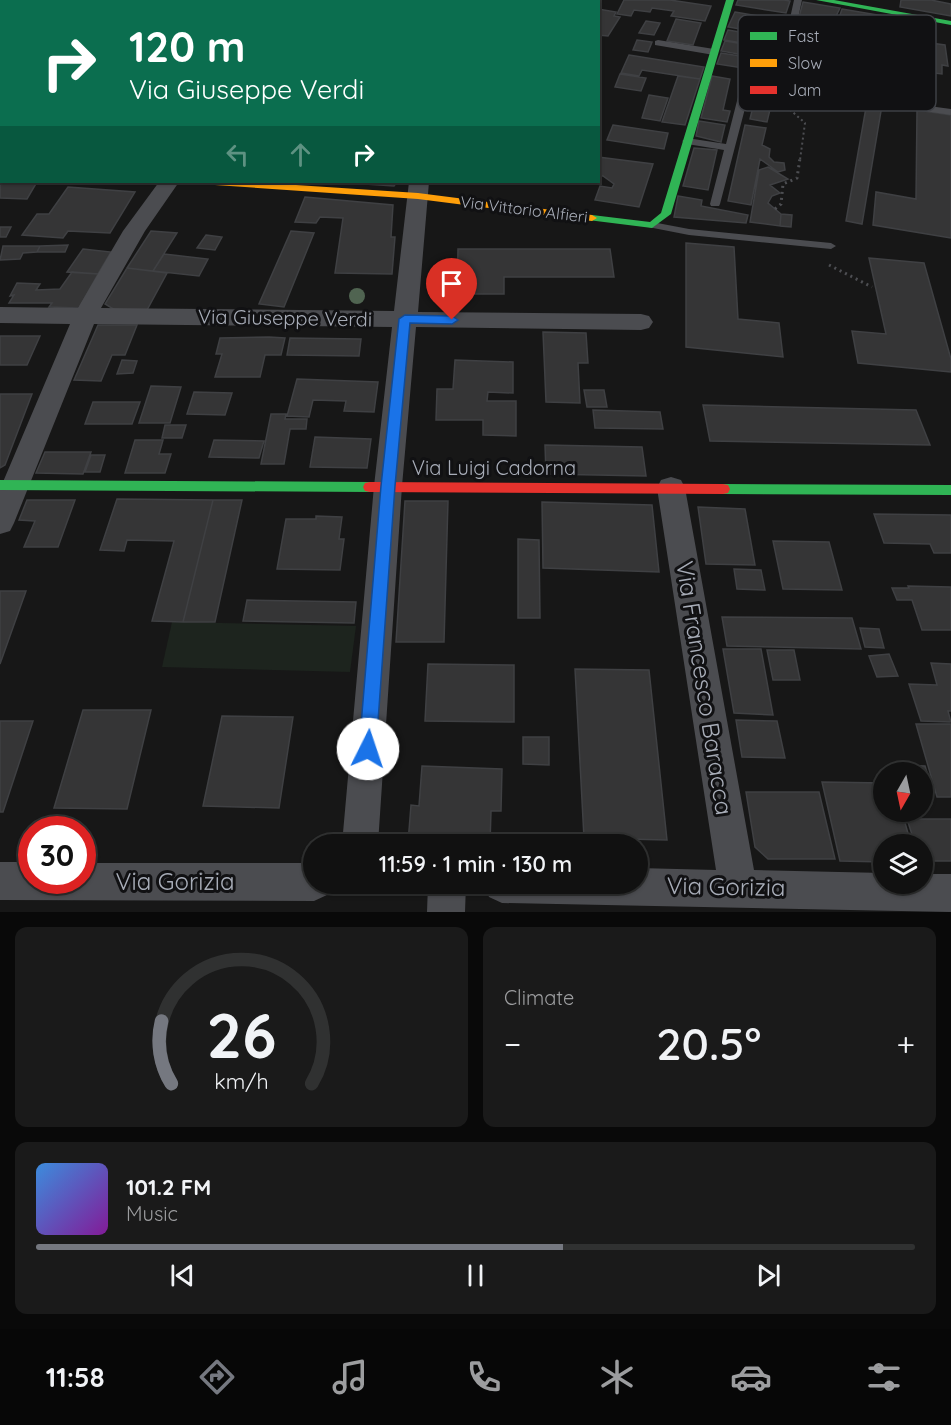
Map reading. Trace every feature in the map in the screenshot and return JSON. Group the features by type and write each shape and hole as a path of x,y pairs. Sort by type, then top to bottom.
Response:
{"street":[{"path":"652,225 666,214 730,0"},
{"path":"820,0 905,15"},
{"path":"936,20 951,23"},
{"path":"0,523 7,485 85,316 134,231 168,183"},
{"name":"Via Vittorio Alfieri","path":"244,183 418,189 652,225"},
{"path":"361,834 388,486 418,189"},
{"name":"Via Giuseppe Verdi","path":"0,315 641,322"},
{"name":"Via Luigi Cadorna","path":"7,485 951,490"},
{"name":"Via Francesco Baracca","path":"671,488 738,887"},
{"name":"Via Gorizia","path":"0,881 303,882"},
{"name":"Via Gorizia","path":"648,886 951,893"},
{"path":"446,912 447,894"}],"lane":[{"path":"795,15 798,0"},
{"path":"658,43 714,52"},
{"path":"936,110 951,112"},
{"path":"715,204 740,111"},
{"path":"687,141 731,148"},
{"name":"Via Vittorio Alfieri","path":"652,225 689,232 827,245"}],"path":[{"path":"776,209 781,204 783,184 796,178 805,123 792,111"},
{"path":"827,245 826,263 872,287"}],"shaded area":[{"path":"172,622 356,626 350,672 162,667"}],"building":[{"path":"624,0 670,0 711,6 705,21 671,16 674,11 652,8 650,12 634,10 631,16 617,14"},
{"path":"738,0 790,1 786,13 736,5"},
{"path":"901,0 931,0 951,4 951,16 900,7"},
{"path":"803,2 840,8 836,15 800,15"},
{"path":"600,9 616,12 614,16 620,17 608,36 600,35"},
{"path":"842,9 878,15 840,15"},
{"path":"735,12 752,15 738,15 738,29 728,27"},
{"path":"676,19 701,23 693,45 667,41"},
{"path":"646,21 660,23 654,35 639,33"},
{"path":"728,30 738,32 738,42 724,40"},
{"path":"637,40 652,42 648,52 633,50"},
{"path":"725,41 738,43 738,54 721,51"},
{"path":"936,44 945,45 948,66 942,65 942,74 936,73"},
{"path":"721,53 738,56 738,67 717,64"},
{"path":"629,55 704,67 700,79 642,70 639,76 621,73"},
{"path":"620,74 646,78 641,91 615,87"},
{"path":"678,76 700,79 685,125 662,122"},
{"path":"712,76 730,79 723,110 730,111 727,122 701,118"},
{"path":"649,95 668,98 660,121 642,118"},
{"path":"752,111 770,111 767,122 750,119"},
{"path":"865,111 881,111 862,224 846,221"},
{"path":"917,111 951,115 951,238 873,225 876,192 916,199"},
{"path":"699,121 725,125 721,142 696,136"},
{"path":"613,125 668,133 664,149 607,140"},
{"path":"745,125 766,128 762,145 770,149 769,157 774,162 784,163 785,170 778,172 760,159 751,205 728,201"},
{"path":"694,148 717,150 708,190 683,186"},
{"path":"600,157 653,164 639,207 595,200 600,186 612,188 614,184 600,176"},
{"path":"768,167 788,179 770,185 780,193 772,196 768,203 781,214 780,226 750,222 759,170"},
{"path":"0,183 36,183 27,199 0,198"},
{"path":"367,183 396,183 394,186"},
{"path":"68,187 135,192 110,233 68,231 63,238 22,235 37,214 49,214"},
{"path":"678,196 702,200 701,206 748,215 746,223 674,217"},
{"path":"305,197 393,205 391,237 395,237 392,274 335,273 343,218 320,217 316,223 295,222"},
{"path":"781,214 792,215 791,227 780,226"},
{"path":"0,227 11,227 6,237 0,237"},
{"path":"151,231 177,233 153,271 127,268"},
{"path":"291,231 314,233 284,307 259,304"},
{"path":"206,235 222,237 215,250 197,248"},
{"path":"686,243 734,247 738,319 779,323 783,357 686,347"},
{"path":"68,245 65,252 37,252 40,246"},
{"path":"3,246 40,246 37,252 23,253 20,259 0,260"},
{"path":"83,249 111,252 98,274 67,272"},
{"path":"458,249 610,249 614,277 504,277 504,294 457,294"},
{"path":"164,254 208,259 199,276 153,271"},
{"path":"869,258 924,263 951,359 951,372 858,363 852,331 886,334"},
{"path":"127,268 167,273 147,310 115,310 105,304"},
{"path":"72,272 98,274 79,308 49,307 52,303 9,303 17,283 40,284 36,290 60,289"},
{"path":"98,325 137,325 125,355 112,355 101,381 74,380"},
{"path":"543,332 586,333 588,363 578,363 580,403 546,402"},
{"path":"0,336 40,336 27,365 0,365"},
{"path":"220,338 285,338 281,355 265,355 260,377 215,377 222,354 216,354"},
{"path":"290,338 361,339 359,356 287,355"},
{"path":"122,360 137,361 133,373 117,374"},
{"path":"455,360 513,362 513,393 488,392 487,401 516,401 516,436 483,435 483,420 436,420 437,389 453,389"},
{"path":"297,379 378,382 374,412 344,411 346,401 313,400 309,417 287,416"},
{"path":"151,386 181,387 170,423 139,423"},
{"path":"584,390 604,390 607,407 587,407"},
{"path":"194,392 232,393 225,415 187,414"},
{"path":"0,394 32,394 5,465 0,468"},
{"path":"93,402 140,402 132,424 85,424"},
{"path":"703,405 916,410 930,445 710,441"},
{"path":"593,410 660,412 663,429 595,428"},
{"path":"271,414 286,414 285,419 307,419 306,429 290,429 284,464 261,464"},
{"path":"165,425 186,425 182,438 162,438"},
{"path":"315,437 371,439 367,468 310,467"},
{"path":"135,440 163,440 159,454 171,454 165,473 125,473"},
{"path":"214,440 264,441 259,458 209,457"},
{"path":"545,445 642,447 646,476 546,474"},
{"path":"45,452 91,452 83,474 36,473"},
{"path":"91,455 105,455 100,472 85,472"},
{"path":"117,499 213,500 183,622 152,621 174,541 127,540 124,551 100,550"},
{"path":"27,500 75,500 58,547 24,547 35,521 19,520"},
{"path":"213,500 242,500 215,622 183,622"},
{"path":"405,501 448,501 444,642 396,642"},
{"path":"542,502 652,505 659,572 543,568"},
{"path":"698,507 745,509 755,565 706,564"},
{"path":"874,514 951,515 951,553 934,553 930,544 884,543"},
{"path":"316,516 342,517 339,539 344,539 340,570 277,569 286,519 316,519"},
{"path":"518,539 539,540 540,618 518,618"},
{"path":"773,541 829,542 842,590 783,589"},
{"path":"734,569 761,570 765,590 737,589"},
{"path":"908,586 951,587 951,630 922,630 912,600 897,600 892,588 909,588"},
{"path":"0,591 26,591 0,664"},
{"path":"247,600 356,602 354,623 243,621"},
{"path":"722,617 852,618 861,649 727,646"},
{"path":"860,628 879,629 884,648 865,647"},
{"path":"723,649 761,649 773,715 734,713"},
{"path":"767,650 794,650 800,680 773,680"},
{"path":"889,654 898,676 877,677 869,656"},
{"path":"931,663 951,664 951,711 948,711 951,722 921,721 909,684 937,685"},
{"path":"428,664 514,665 514,722 425,721"},
{"path":"575,669 649,670 667,840 648,840 648,834 584,834"},
{"path":"83,710 151,710 127,809 54,808"},
{"path":"222,716 293,717 279,808 203,806"},
{"path":"736,720 777,721 785,758 742,757"},
{"path":"0,721 33,721 3,812 0,812"},
{"path":"916,724 951,724 951,797 937,797 933,783 933,762 927,762"},
{"path":"523,737 549,737 549,765 523,764"},
{"path":"422,766 502,769 501,811 491,811 490,834 409,834 411,805 419,806"},
{"path":"822,782 873,783 873,822 905,822 908,834 873,834 873,862 840,861"},
{"path":"746,792 819,792 835,859 768,859 755,847"},
{"path":"951,819 951,861 933,861 933,834 912,834 908,822"}],"traffic: fast":[{"path":"592,218 652,225 666,214 730,0"},
{"path":"820,0 905,15"},
{"path":"936,20 951,23"},
{"path":"0,485 370,487"},
{"path":"723,489 951,490"}],"traffic: slow":[{"path":"230,183 418,196 592,218"}],"traffic: jam":[{"path":"370,487 723,489"}],"route":[{"path":"368,749 388,486 405,319 452,320"}]}
